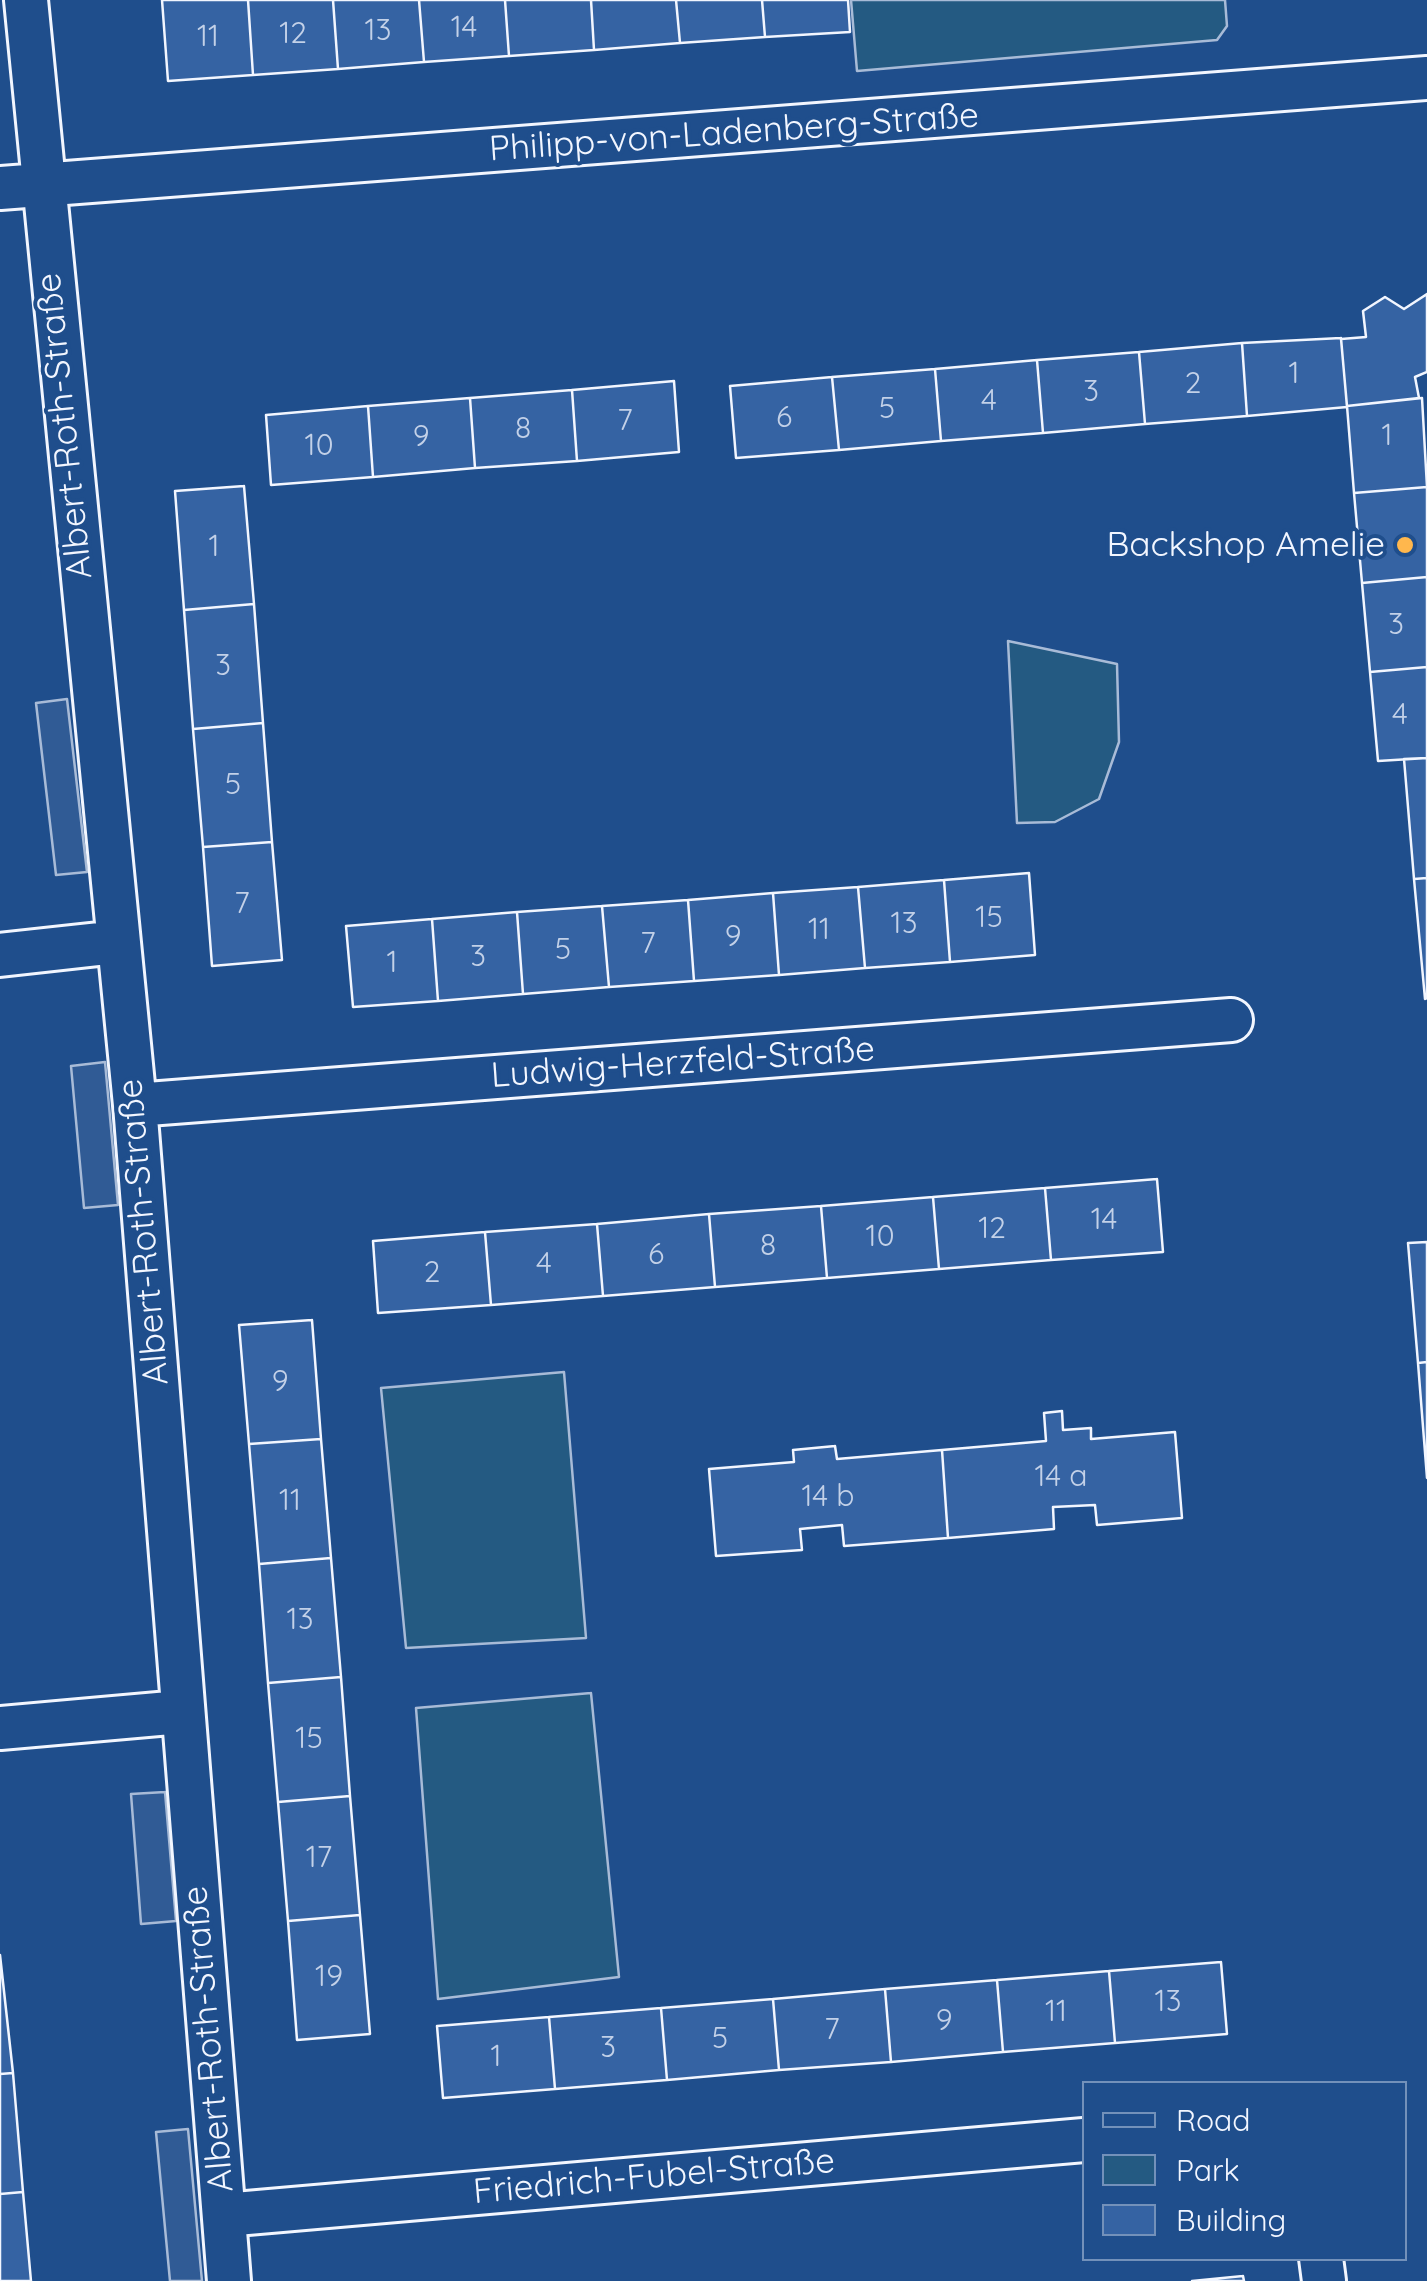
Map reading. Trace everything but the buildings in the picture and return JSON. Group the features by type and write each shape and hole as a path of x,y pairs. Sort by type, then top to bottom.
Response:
{"street":[{"name":"Albert-Roth-Straße","path":"26,0 21,186 135,1106 230,2281"},
{"name":"Philipp-von-Ladenberg-Straße","path":"21,186 1427,78"},
{"path":"0,955 117,942"},
{"name":"Ludwig-Herzfeld-Straße","path":"135,1106 1231,1020"},
{"path":"0,1728 181,1712"},
{"name":"Friedrich-Fubel-Straße","path":"224,2214 1082,2140"}],"green space":[{"path":"851,0 1225,0 1227,26 1217,40 857,71"},
{"path":"1008,641 1117,664 1119,742 1099,799 1055,822 1017,823"},
{"path":"564,1372 586,1638 406,1648 381,1388"},
{"path":"591,1693 619,1977 438,1999 416,1708"}],"shaded area":[{"path":"67,699 87,872 56,875 36,703"},
{"path":"105,1062 118,1205 84,1208 71,1066"},
{"path":"165,1792 176,1921 141,1924 131,1794"},
{"path":"188,2129 202,2281 170,2281 156,2132"}],"place":[{"name":"Backshop Amelie","path":"1405,545"}]}
